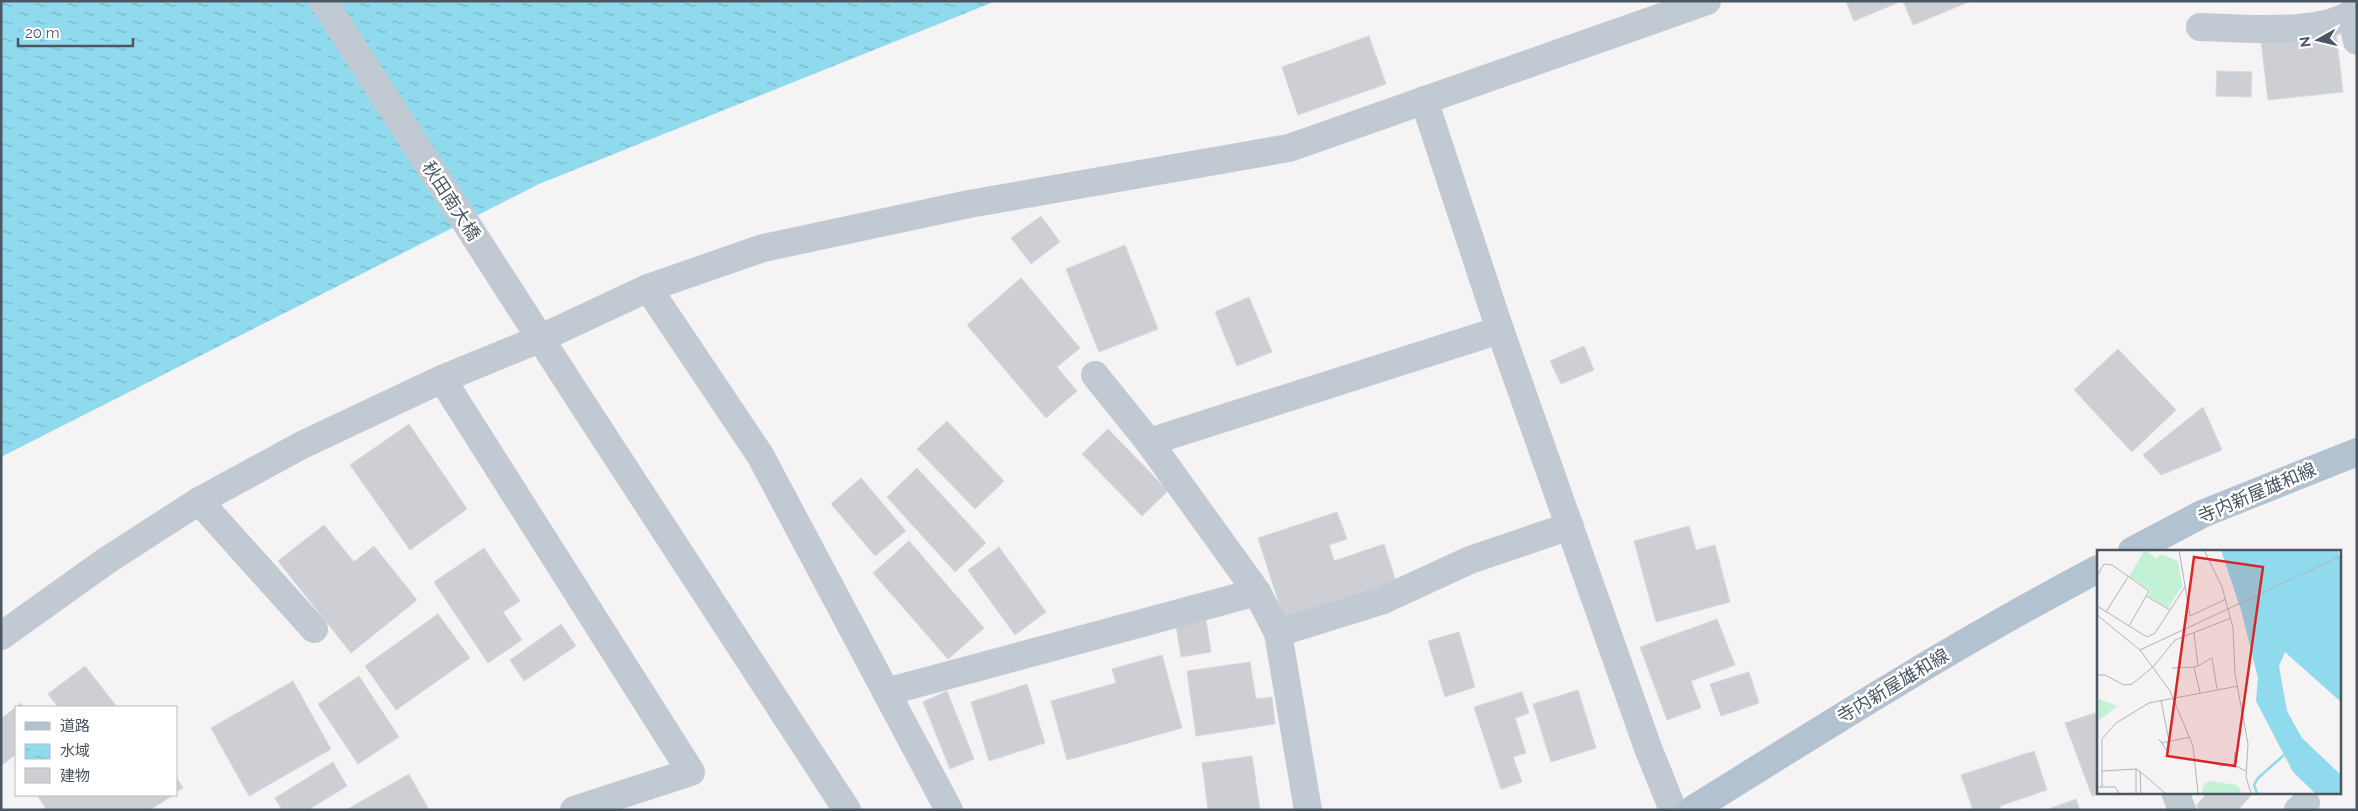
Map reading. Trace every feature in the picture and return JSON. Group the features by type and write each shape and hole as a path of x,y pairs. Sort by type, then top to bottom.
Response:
{"main road":[{"name":"寺内新屋雄和線","path":"2134,550 2202,514 2357,452"},
{"name":"寺内新屋雄和線","path":"1692,810 1872,698 2026,607 2097,571"}],"street":[{"name":"秋田南大橋","path":"323,1 847,810"},
{"path":"1,636 106,561 199,501 302,445 442,379 537,340 648,288 763,248 969,204 1290,148 1707,1"},
{"path":"2200,28 2311,28 2355,21"},
{"path":"1424,100 1500,330 1648,748 1673,810"},
{"path":"648,288 760,455 948,810"},
{"path":"1148,442 1500,330"},
{"path":"1095,375 1148,442 1257,592 1278,633 1308,810"},
{"path":"442,379 692,772 574,810"},
{"path":"199,501 314,628"},
{"path":"1278,633 1381,600 1470,560 1570,526"},
{"path":"886,692 1257,592"},
{"path":"2176,794 2181,810"}],"water":[{"path":"1,1 996,1 539,184 1,457"}],"building":[{"path":"1846,1 1902,1 1854,21"},
{"path":"1903,1 1971,1 1913,25"},
{"path":"2336,33 2343,92 2268,100 2261,41"},
{"path":"1369,36 1386,84 1298,115 1282,67"},
{"path":"2217,71 2252,72 2251,97 2216,96"},
{"path":"1041,216 1060,242 1031,264 1011,238"},
{"path":"1125,245 1158,329 1099,352 1066,269"},
{"path":"1021,278 1080,348 1057,367 1077,391 1046,418 967,325"},
{"path":"1249,297 1272,352 1237,366 1215,312"},
{"path":"1584,346 1594,370 1561,384 1550,361"},
{"path":"2118,349 2176,410 2132,452 2074,390"},
{"path":"2203,407 2222,450 2161,475 2143,455"},
{"path":"947,421 1004,481 975,509 917,449"},
{"path":"409,424 467,509 410,550 350,465"},
{"path":"1108,429 1168,491 1142,516 1082,454"},
{"path":"917,468 986,543 955,572 887,497"},
{"path":"861,478 906,531 875,556 831,504"},
{"path":"1337,512 1347,539 1329,545 1334,561 1384,544 1396,582 1284,619 1258,538"},
{"path":"324,525 354,562 374,546 417,600 351,653 278,561"},
{"path":"1689,526 1696,550 1715,545 1730,602 1656,622 1634,541"},
{"path":"909,541 984,628 948,659 873,573"},
{"path":"999,547 1046,612 1015,635 968,570"},
{"path":"484,548 520,601 503,612 522,640 488,663 434,582"},
{"path":"438,614 470,658 396,710 365,666"},
{"path":"1717,619 1735,665 1691,681 1701,708 1667,720 1640,647"},
{"path":"1206,620 1211,652 1181,657 1176,625"},
{"path":"561,624 576,646 524,681 510,660"},
{"path":"1459,632 1475,687 1445,697 1428,641"},
{"path":"1162,655 1182,728 1067,760 1051,701 1116,683 1112,669"},
{"path":"1250,662 1256,699 1272,697 1275,724 1196,736 1187,671"},
{"path":"85,666 116,706 57,706 48,694"},
{"path":"1749,672 1759,703 1721,716 1710,684"},
{"path":"359,676 399,737 358,764 318,704"},
{"path":"293,681 331,749 249,796 211,728"},
{"path":"1027,684 1045,743 989,761 971,702"},
{"path":"1578,690 1596,748 1551,762 1533,704"},
{"path":"947,691 974,759 950,769 923,702"},
{"path":"1522,692 1529,713 1515,718 1526,753 1513,757 1522,782 1501,789 1474,707"},
{"path":"15,708 15,755 1,766 1,719"},
{"path":"2097,712 2098,794 2092,796 2065,723"},
{"path":"2034,751 2047,790 2000,806 2001,810 1973,810 1961,775"},
{"path":"1252,756 1260,810 1208,810 1202,763"},
{"path":"333,762 347,786 308,810 282,810 275,798"},
{"path":"409,774 429,810 346,810"},
{"path":"178,780 183,788 178,791"},
{"path":"2206,794 2252,794 2238,810 2200,810 2196,806"},
{"path":"38,796 171,796 150,810 47,810"},
{"path":"2076,799 2080,810 2046,810"}]}
